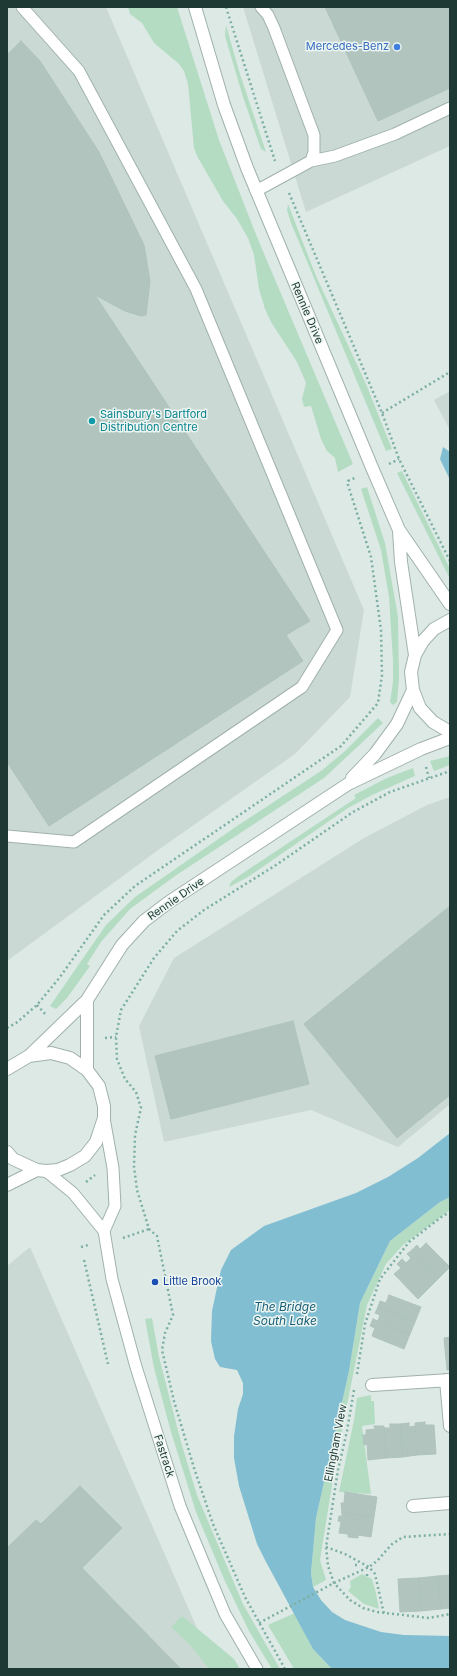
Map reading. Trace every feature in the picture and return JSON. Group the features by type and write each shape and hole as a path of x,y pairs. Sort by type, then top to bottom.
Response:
{"street":[{"name":"Rennie Drive","path":"196,8 224,105 256,191 399,530 450,604"},
{"path":"399,530 401,562 415,655"},
{"name":"Rennie Drive","path":"450,620 434,629 423,641 415,655 411,672 413,690 420,708 433,722 450,732"},
{"name":"Rennie Drive","path":"348,784 375,754 397,724 413,690"},
{"name":"Rennie Drive","path":"29,1056 87,1000 122,945 144,922 169,902 348,784 396,761 450,738"},
{"path":"87,1000 87,1070"},
{"path":"7,1185 42,1170 70,1165 85,1156 96,1142 104,1118 104,1106 99,1086 87,1070 70,1058 51,1053 29,1056 8,1067"},
{"path":"7,1152 13,1159 42,1170"},
{"path":"372,1385 448,1380 450,1426"},
{"path":"413,1506 450,1503"}],"lane":[{"path":"7,836 74,842 302,687 336,630 196,289 79,71 22,7"},
{"path":"261,7 268,15 274,28 314,135 314,152 311,161"},
{"path":"256,191 311,161 335,156 395,134 450,108"},
{"path":"104,1118 113,1168 115,1206 104,1231"},
{"name":"Fastrack","path":"42,1170 73,1193 104,1231 112,1279 136,1368 180,1506 225,1614 257,1669"}],"path":[{"path":"226,7 273,156 400,459 450,561"},
{"path":"382,413 450,372"},
{"path":"7,1028 16,1023 37,1005 60,977 104,914 135,886 341,746 378,704 382,659 378,596 368,547 348,485 350,480"},
{"path":"285,1669 245,1597 214,1524 194,1468 174,1401 162,1350 165,1333 173,1315 157,1236 149,1229 138,1190 134,1167 135,1135 141,1108 136,1092 125,1079 117,1059 116,1037 121,1010 154,958 182,927 204,910 276,865 353,812 390,792 450,771"},
{"path":"37,1005 48,1016"},
{"path":"99,1039 116,1037"},
{"path":"81,1186 99,1173"},
{"path":"356,1378 365,1324 380,1279 409,1242 444,1215 450,1213"},
{"path":"128,1237 149,1229"},
{"path":"81,1247 87,1246"},
{"path":"84,1260 108,1364"},
{"name":"Ellingham View","path":"354,1386 348,1431 338,1470 326,1547 328,1566 334,1583 350,1600 363,1608 384,1614 428,1618 450,1614"},
{"path":"260,1623 334,1583 369,1567 377,1561 392,1544 403,1537 450,1534"},
{"path":"326,1547 345,1554 369,1567 375,1574 384,1614"}],"shaded area":[{"path":"7,7 106,7 364,610 350,697 295,754 161,848 7,961"},
{"path":"243,7 450,7 450,146 306,212"},
{"path":"450,391 450,430 434,400"},
{"path":"450,797 450,1104 398,1147 311,1110 164,1142 139,1026 174,958 364,838 427,805"},
{"path":"30,1247 215,1669 7,1669 7,1266"}],"green space":[{"path":"128,7 177,7 219,140 257,237 353,464 338,472 335,458 327,451 321,439 311,406 304,407 302,399 306,383 297,362 271,322 265,309 259,289 254,255 248,238 237,219 223,201 197,156 194,148 188,84 184,71 179,64 154,43 142,23 130,14"},
{"path":"226,25 239,71 266,152 261,149 243,97 225,36"},
{"path":"288,204 316,276 366,384 392,449 386,451 291,223 287,210"},
{"path":"402,471 450,569 450,579 397,473"},
{"path":"367,487 385,543 398,617 399,679 397,702 393,705 390,702 393,682 393,661 389,597 381,550 361,489"},
{"path":"378,718 383,723 324,778 175,876 130,909 101,942 87,964 90,966 67,998 56,1009 50,1006 106,925 135,897 237,826 321,771 344,752"},
{"path":"450,756 450,765 434,771 430,761"},
{"path":"413,768 415,776 372,795 348,808 248,877 229,887 231,882 240,875 356,798 354,795 387,778"},
{"path":"450,1197 450,1210 403,1245 386,1264 367,1305 336,1460 320,1560 326,1580 313,1587 311,1573 316,1518 349,1371 360,1303 390,1241 440,1202"},
{"path":"152,1318 159,1357 181,1442 197,1495 243,1604 280,1669 272,1669 249,1631 224,1579 196,1512 171,1432 154,1368 145,1319"},
{"path":"371,1395 371,1401 374,1401 375,1424 362,1426 371,1494 339,1492 357,1398"},
{"path":"362,1574 372,1579 379,1609 364,1604 348,1591 351,1587 350,1581"},
{"path":"295,1613 313,1649 332,1669 294,1669 268,1625"},
{"path":"182,1616 234,1659 240,1669 209,1669 190,1645 171,1627"}],"water":[{"path":"443,447 450,452 450,480 440,459"},
{"name":"The Bridge South Lake","path":"450,1133 450,1197 440,1202 390,1241 360,1303 349,1371 316,1518 311,1573 313,1587 321,1600 332,1612 345,1620 381,1632 404,1635 450,1636 450,1669 332,1669 313,1649 265,1560 257,1544 239,1486 234,1458 234,1436 238,1409 243,1394 243,1383 237,1370 220,1367 215,1359 211,1341 212,1311 218,1283 221,1270 231,1250 264,1226 356,1193 388,1177 418,1158"}],"building":[{"name":"Mercedes-Benz","path":"325,7 450,7 450,88 378,121"},
{"name":"Sainsbury's Dartford Distribution Centre","path":"21,41 40,61 99,152 144,245 150,281 146,315 141,316 125,311 95,295 310,621 286,635 303,661 49,826 7,762 7,55"},
{"path":"450,906 450,1095 397,1138 304,1024"},
{"path":"293,1021 309,1084 171,1119 155,1056"},
{"path":"426,1243 450,1267 439,1278 412,1250 417,1245 420,1249"},
{"path":"412,1250 439,1278 430,1287 406,1263 411,1258 407,1254"},
{"path":"402,1259 430,1287 418,1299 394,1274 401,1268 397,1264"},
{"path":"389,1295 421,1307 415,1322 378,1307 380,1301 386,1303"},
{"path":"378,1307 415,1322 410,1334 378,1321 380,1315 375,1313"},
{"path":"373,1319 410,1334 404,1349 372,1336 375,1328 370,1326"},
{"path":"450,1337 450,1370 447,1370 444,1338"},
{"path":"425,1422 425,1425 434,1425 436,1454 417,1455 415,1423"},
{"path":"409,1423 409,1427 415,1426 417,1455 403,1457 400,1424"},
{"path":"390,1424 400,1424 403,1457 386,1458 384,1428 390,1428"},
{"path":"374,1426 384,1426 386,1458 368,1460 367,1444 364,1445 363,1435 366,1435 366,1430 375,1429"},
{"path":"80,1486 122,1528 82,1568 181,1669 7,1669 7,1548 36,1520 41,1524"},
{"path":"345,1492 377,1497 374,1517 342,1513 341,1503 344,1503"},
{"path":"342,1513 374,1517 371,1537 358,1535 358,1538 348,1537 348,1534 339,1533 341,1522 338,1521 339,1516 342,1516"},
{"path":"450,1575 450,1608 441,1609 438,1576"},
{"path":"438,1576 441,1609 421,1611 419,1578"},
{"path":"419,1578 421,1611 400,1612 398,1579"}],"place":[{"name":"Mercedes-Benz","path":"397,47"},
{"name":"Sainsbury's Dartford Distribution Centre","path":"92,421"},
{"name":"Little Brook","path":"155,1282"}]}
